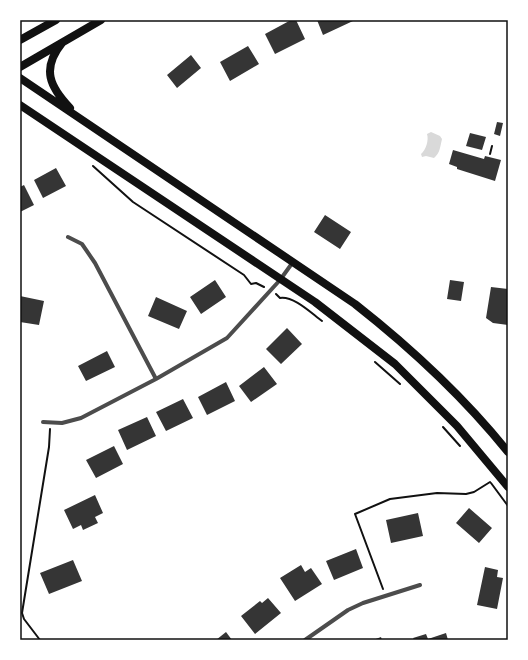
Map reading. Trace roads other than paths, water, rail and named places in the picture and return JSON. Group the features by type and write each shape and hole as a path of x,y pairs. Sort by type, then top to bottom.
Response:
{"main road":[{"path":"20,40 56,20"},
{"path":"20,67 101,20"},
{"path":"63,41 54,55 49,70 50,76 55,90 80,119"},
{"path":"20,78 355,304 391,332 456,393 486,425 508,452"},
{"path":"20,105 314,302 395,364 457,426 508,487"}],"street":[{"path":"68,237 82,244 95,263 156,379"},
{"path":"43,422 62,423 81,418 156,379 227,338 280,280 294,262"},
{"path":"305,640 348,610 420,585"}]}
